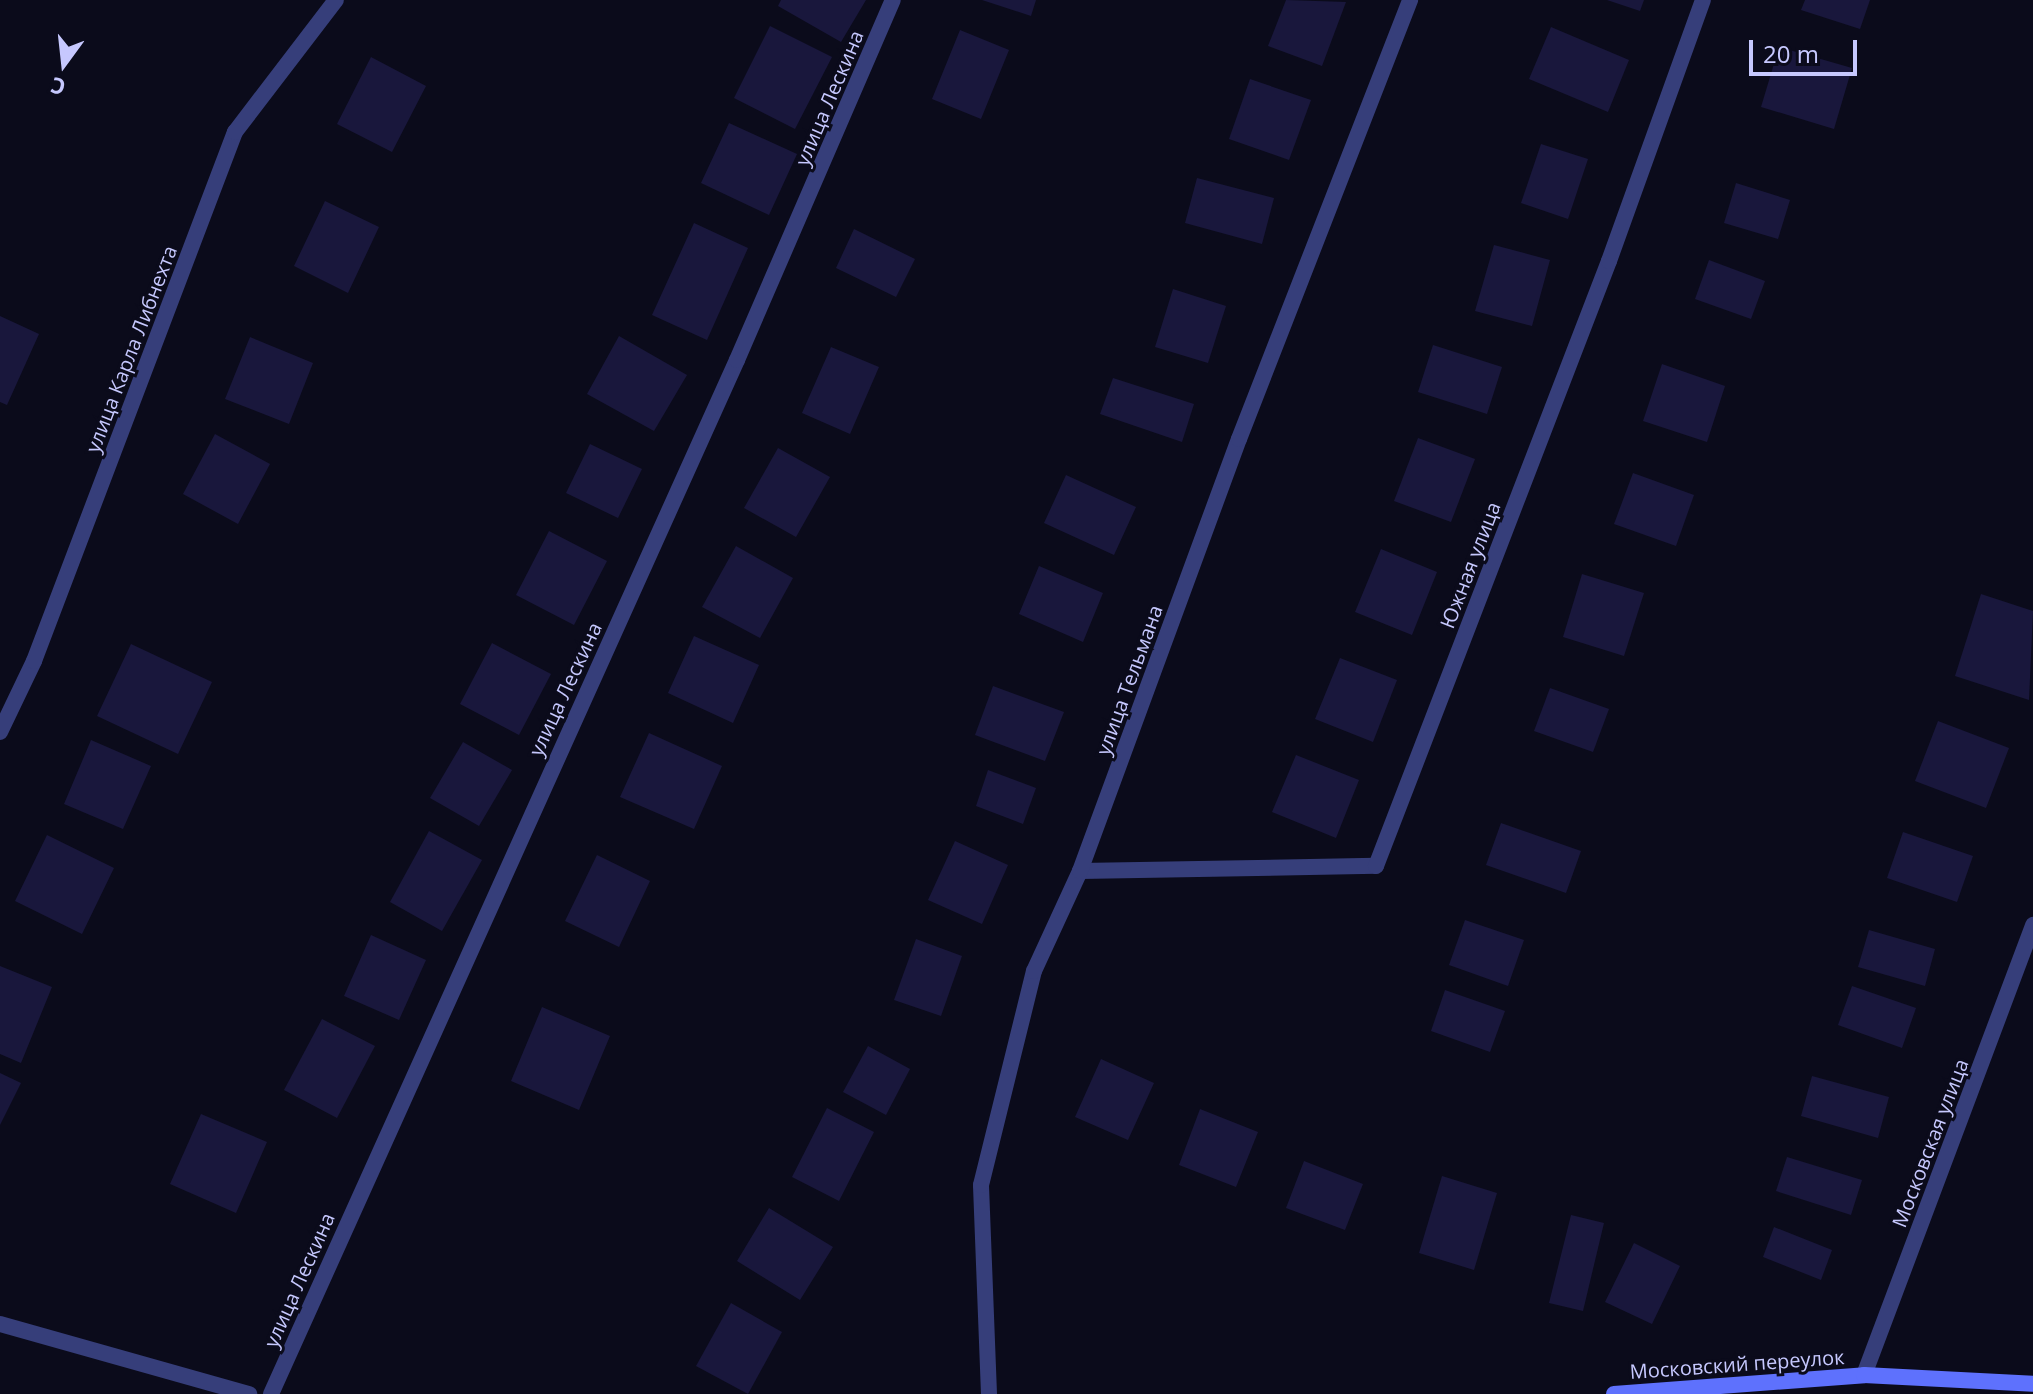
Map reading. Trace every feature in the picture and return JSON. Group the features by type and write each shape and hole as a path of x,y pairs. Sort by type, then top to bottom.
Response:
{"street":[{"name":"улица Карла Либнехта","path":"0,732 34,661 235,132 336,0"},
{"name":"улица Лескина","path":"271,1394 737,360 893,0"},
{"name":"улица Тельмана","path":"989,1394 981,1185 1034,971 1080,871 1239,439 1410,0"},
{"name":"Южная улица","path":"1080,871 1376,866 1609,261 1703,0"},
{"name":"Московская улица","path":"1864,1375 2033,925"},
{"path":"0,1324 249,1394"},
{"name":"Московский переулок","path":"1614,1394 1864,1375 2033,1384"}],"building":[{"path":"781,0 866,0 841,42 778,6"},
{"path":"982,0 1036,0 1031,16"},
{"path":"1286,0 1346,2 1322,66 1268,46"},
{"path":"1607,0 1644,0 1640,11"},
{"path":"1805,0 1870,0 1860,29 1801,10"},
{"path":"770,26 832,57 795,129 734,98"},
{"path":"1551,27 1629,60 1608,112 1529,79"},
{"path":"960,30 1009,50 981,119 932,99"},
{"path":"1779,47 1852,68 1834,129 1761,107"},
{"path":"371,57 426,86 392,152 337,124"},
{"path":"1250,79 1311,100 1289,160 1229,139"},
{"path":"729,123 797,154 769,215 701,183"},
{"path":"1541,144 1588,159 1568,219 1521,203"},
{"path":"1197,178 1274,198 1262,244 1185,223"},
{"path":"1736,183 1790,200 1778,239 1724,223"},
{"path":"325,201 379,227 348,293 294,266"},
{"path":"694,223 748,248 707,340 652,315"},
{"path":"854,229 915,259 896,297 836,268"},
{"path":"1494,245 1550,260 1532,326 1475,311"},
{"path":"1709,260 1765,281 1751,319 1695,299"},
{"path":"1173,289 1226,306 1208,363 1155,347"},
{"path":"0,316 39,334 7,405 0,402"},
{"path":"619,336 687,375 654,431 587,394"},
{"path":"250,337 313,363 289,424 225,399"},
{"path":"1433,345 1502,367 1487,414 1418,392"},
{"path":"831,347 879,367 850,434 802,413"},
{"path":"1662,364 1725,386 1707,442 1643,421"},
{"path":"1113,378 1194,404 1182,442 1100,414"},
{"path":"215,434 270,464 238,524 183,494"},
{"path":"1418,438 1475,459 1451,522 1394,501"},
{"path":"590,444 642,469 618,518 566,493"},
{"path":"778,448 830,477 796,537 744,508"},
{"path":"1633,473 1694,495 1676,546 1614,524"},
{"path":"1066,475 1136,507 1114,555 1044,523"},
{"path":"549,531 607,561 574,625 516,595"},
{"path":"736,546 793,578 760,638 702,607"},
{"path":"1381,549 1437,572 1412,635 1355,612"},
{"path":"1039,566 1103,593 1083,642 1019,614"},
{"path":"1582,574 1644,593 1624,656 1563,637"},
{"path":"1981,594 2033,611 2029,700 1955,676"},
{"path":"694,636 759,665 733,723 668,693"},
{"path":"492,643 551,674 519,735 460,704"},
{"path":"131,644 212,682 178,754 97,716"},
{"path":"1340,658 1397,680 1373,742 1315,719"},
{"path":"993,686 1064,712 1045,761 975,735"},
{"path":"1550,688 1609,709 1593,752 1534,731"},
{"path":"1938,721 2009,748 1986,808 1915,781"},
{"path":"649,733 722,766 694,829 620,797"},
{"path":"91,740 151,766 123,829 64,804"},
{"path":"463,742 512,770 479,826 430,798"},
{"path":"1296,755 1359,780 1336,838 1272,812"},
{"path":"988,770 1036,788 1023,824 976,806"},
{"path":"1501,823 1581,851 1566,893 1486,865"},
{"path":"429,831 482,860 442,931 390,902"},
{"path":"1903,832 1973,856 1957,902 1887,878"},
{"path":"47,835 114,868 82,934 15,901"},
{"path":"955,841 1008,865 982,924 928,900"},
{"path":"597,855 650,881 619,947 565,921"},
{"path":"1465,920 1524,940 1508,986 1449,965"},
{"path":"1869,930 1935,949 1925,986 1858,967"},
{"path":"371,935 426,960 399,1020 344,996"},
{"path":"916,939 962,956 941,1016 894,1000"},
{"path":"0,966 52,987 21,1063 0,1054"},
{"path":"1852,986 1916,1008 1902,1048 1838,1025"},
{"path":"1445,990 1505,1011 1490,1052 1431,1031"},
{"path":"542,1007 610,1036 579,1110 511,1081"},
{"path":"322,1019 375,1046 337,1118 284,1090"},
{"path":"868,1046 910,1069 886,1115 843,1092"},
{"path":"1101,1059 1154,1083 1128,1140 1075,1117"},
{"path":"0,1073 21,1083 0,1125"},
{"path":"1812,1076 1889,1097 1878,1138 1801,1116"},
{"path":"827,1108 874,1132 839,1201 792,1177"},
{"path":"1200,1109 1258,1132 1236,1187 1179,1165"},
{"path":"201,1114 267,1142 236,1213 170,1184"},
{"path":"1787,1157 1862,1180 1851,1215 1776,1191"},
{"path":"1304,1161 1363,1184 1345,1230 1286,1208"},
{"path":"1442,1176 1497,1193 1474,1270 1419,1253"},
{"path":"769,1208 833,1247 800,1300 737,1261"},
{"path":"1571,1215 1604,1223 1583,1311 1549,1303"},
{"path":"1774,1227 1832,1250 1821,1280 1763,1257"},
{"path":"1634,1243 1680,1266 1652,1324 1605,1302"},
{"path":"731,1303 782,1332 748,1394 696,1366"}]}
